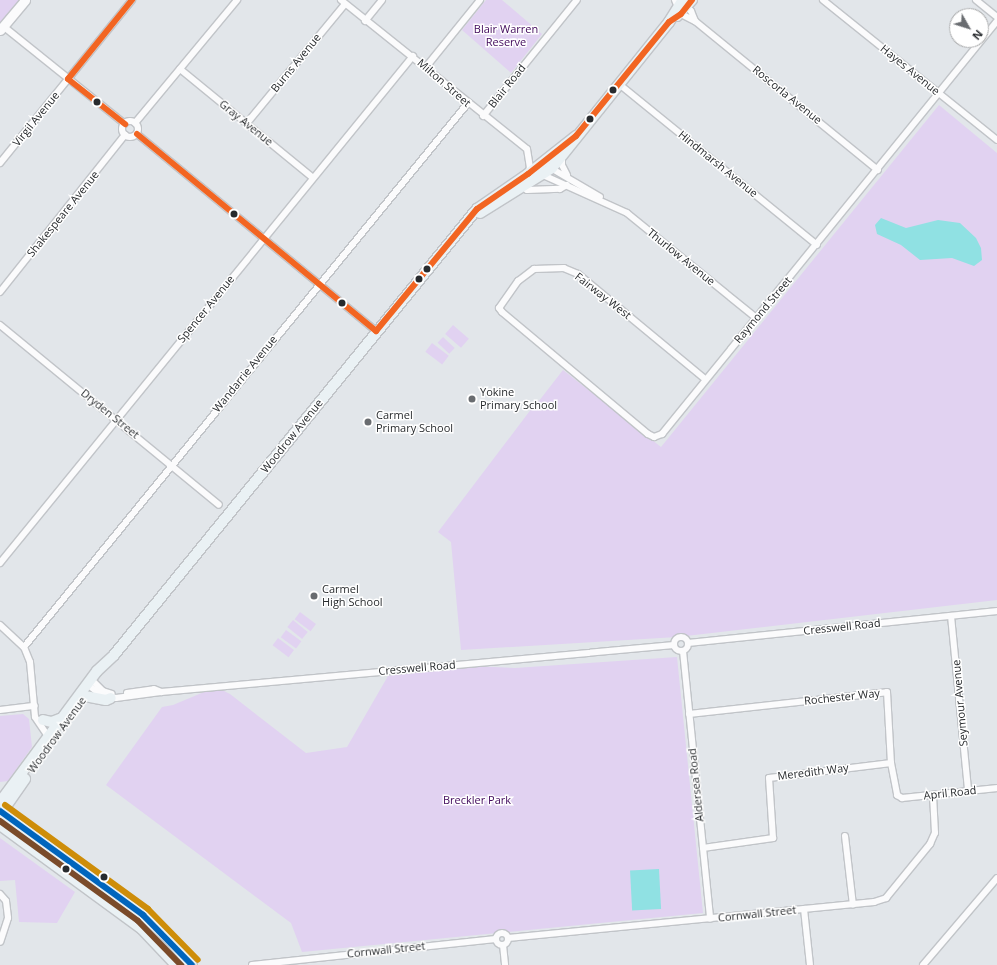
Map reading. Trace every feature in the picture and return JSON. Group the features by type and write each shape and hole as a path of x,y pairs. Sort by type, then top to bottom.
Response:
{"main road":[{"path":"540,171 552,168 682,4"},
{"path":"540,171 576,136"},
{"name":"Woodrow Avenue","path":"1,799 114,656 376,331 482,204 528,174 540,171"},
{"name":"Woodrow Avenue","path":"471,217 524,187 540,171"},
{"path":"90,686 106,700 111,698"},
{"name":"Woodrow Avenue","path":"3,815 52,735 60,718 90,686"},
{"path":"43,720 52,722 60,718"},
{"path":"3,815 143,914 169,939 192,965"},
{"path":"0,825 142,929 176,965"}],"street":[{"path":"25,0 2,28 124,124 135,123 237,0"},
{"name":"Virgil Avenue","path":"0,163 132,0"},
{"path":"365,21 382,0"},
{"path":"426,67 480,0"},
{"name":"Blair Road","path":"483,116 577,0"},
{"name":"Hayes Avenue","path":"823,0 997,140"},
{"path":"976,0 997,17"},
{"name":"Milton Street","path":"343,2 365,21 413,56 483,116 527,149 530,167 528,174"},
{"name":"Burns Avenue","path":"247,123 343,2"},
{"name":"Roscorla Avenue","path":"682,4 695,21 878,170"},
{"name":"Raymond Street","path":"499,308 654,437 662,434 705,379 878,170 997,21"},
{"name":"Spencer Avenue","path":"0,563 264,238 312,176 413,56"},
{"name":"Gray Avenue","path":"180,69 312,176"},
{"name":"Hindmarsh Avenue","path":"619,84 817,245"},
{"name":"Wandarrie Avenue","path":"24,647 468,103"},
{"path":"135,123 138,126 137,134"},
{"path":"124,124 125,135 133,137 137,134"},
{"path":"137,134 376,331"},
{"name":"Shakespeare Avenue","path":"0,292 125,135"},
{"path":"562,156 562,165 568,177"},
{"name":"Thurlow Avenue","path":"552,168 603,200 627,213 756,318"},
{"name":"Thurlow Avenue","path":"540,171 567,185 603,200"},
{"path":"524,187 527,190 560,189 567,185"},
{"name":"Fairway West","path":"499,308 518,281 534,269 564,268 578,274 705,379"},
{"name":"Dryden Street","path":"0,325 219,504"},
{"name":"Cresswell Road","path":"111,698 160,692 674,645 680,638 688,642 951,616 997,610"},
{"name":"Seymour Avenue","path":"951,616 968,790"},
{"path":"0,625 24,647 30,662 35,717 52,735"},
{"path":"674,645 678,650 683,651 687,648 688,642"},
{"name":"Aldersea Road","path":"683,651 710,919"},
{"name":"Cresswell Road","path":"90,686 107,693 114,694 154,690 160,692"},
{"name":"Rochester Way","path":"689,714 887,692 891,763 897,795 902,798"},
{"path":"0,710 35,706"},
{"path":"35,706 52,735"},
{"name":"Meredith Way","path":"703,848 773,838 770,778 891,763"},
{"name":"April Road","path":"902,798 997,788"},
{"name":"Cornwall Street","path":"252,965 288,963 496,939 501,932 508,938 853,905 886,898 930,844 935,833 933,795"},
{"path":"845,836 853,905"},
{"path":"923,965 997,878"},
{"path":"0,894 6,901 8,918 0,942"},
{"path":"804,909 810,965"},
{"path":"505,965 503,945 508,938"},
{"path":"496,939 503,945"}],"green space":[{"path":"0,0 24,0 0,27"},
{"name":"Blair Warren Reserve","path":"486,0 502,0 542,34 511,73 462,30"},
{"path":"939,105 997,153 997,600 677,637 461,650 451,542 438,532 532,408 547,410 535,406 563,370 661,447"},
{"path":"453,325 469,339 461,348 445,334"},
{"path":"443,337 455,348 449,354 438,343"},
{"path":"432,343 449,356 442,364 425,352"},
{"path":"300,612 316,624 311,631 295,619"},
{"path":"293,620 308,632 302,639 287,627"},
{"path":"286,630 301,641 296,648 281,637"},
{"path":"278,638 294,650 289,657 273,645"},
{"name":"Breckler Park","path":"677,657 703,913 302,952 291,923 106,785 162,707 173,705 216,687 230,694 306,753 347,747 388,676 473,666 515,668"},
{"path":"23,714 29,719 32,747 8,781 0,782 0,716"},
{"path":"0,838 75,892 57,923 19,922 15,880 0,881"}],"water":[{"path":"881,218 906,228 938,220 960,223 976,238 981,248 982,260 974,266 952,258 920,260 901,245 877,234 875,225"},
{"path":"659,869 661,909 632,910 630,871"}],"transit line":[{"path":"68,79 132,0"},
{"path":"376,331 477,209 528,174 576,136 669,22 681,14 692,0"},
{"path":"68,79 125,124"},
{"path":"137,134 376,331"},
{"path":"5,805 148,909 198,960"},
{"path":"0,811 143,915 192,965"},
{"path":"0,821 138,921 181,965"}],"place":[{"name":"Yokine Primary School","path":"472,399"},
{"name":"Carmel Primary School","path":"368,422"},
{"name":"Carmel High School","path":"314,596"}]}
